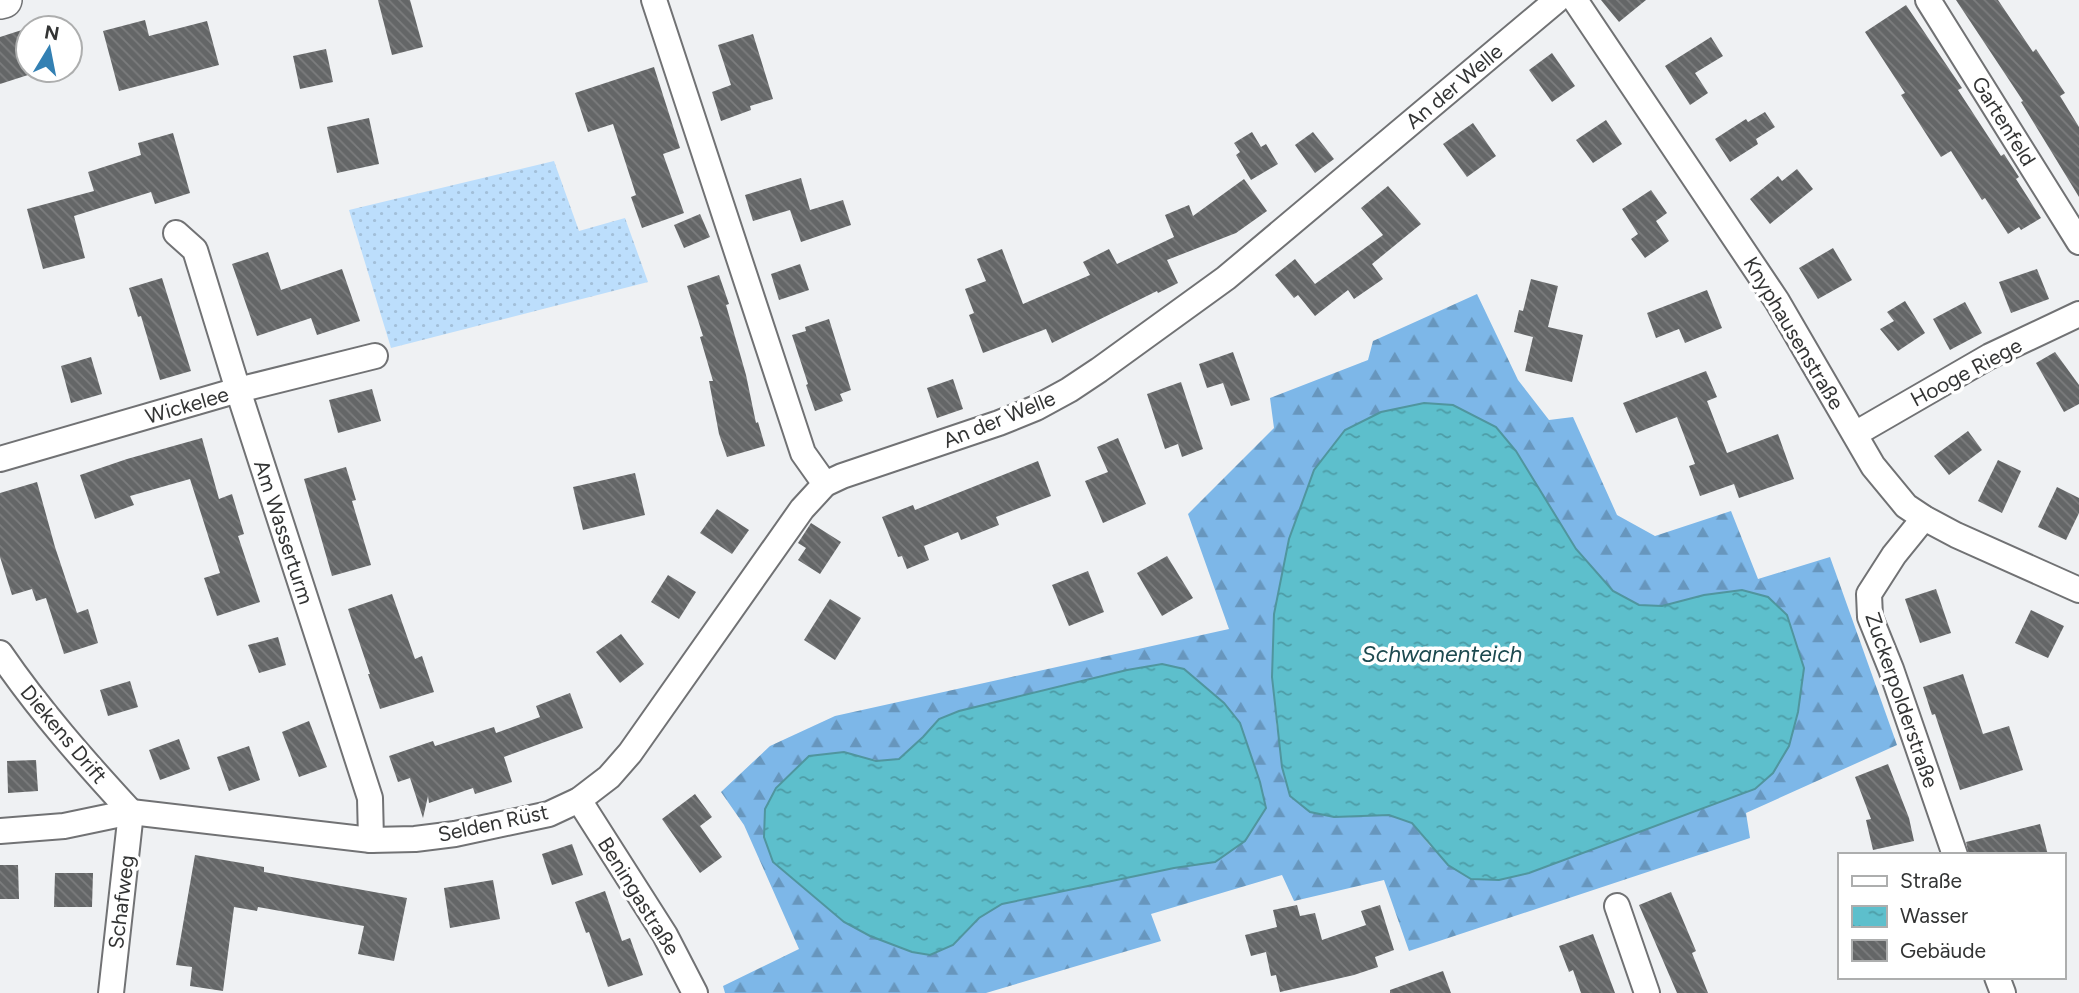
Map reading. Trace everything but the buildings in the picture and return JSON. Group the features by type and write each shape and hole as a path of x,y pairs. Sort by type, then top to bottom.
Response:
{"street":[{"path":"654,0 803,453 825,484"},
{"name":"An der Welle","path":"825,484 1024,413 1069,390 1226,278 1557,0"},
{"name":"Knyphausenstraße","path":"1575,0 1777,301 1873,466 1906,506 1956,535 2079,590"},
{"name":"Gartenfeld","path":"1928,0 2079,242"},
{"name":"Am Wasserturm","path":"176,233 195,250 369,798 371,839"},
{"name":"Hooge Riege","path":"1854,433 1990,356 2079,314"},
{"name":"Wickelee","path":"0,459 238,390 375,356"},
{"name":"Selden Rüst","path":"0,831 64,826 131,812 371,839 415,839 455,834 549,814 579,800 609,777 630,753 802,509 825,484"},
{"name":"Zuckerpolderstraße","path":"1924,518 1894,555 1870,594 1870,617 1891,669 1954,853"},
{"name":"Diekens Drift","path":"0,653 28,694 131,812"},
{"name":"Beningastraße","path":"579,800 665,935 695,993"},
{"name":"Schafweg","path":"111,993 131,812"},
{"path":"1617,906 1647,993"}],"shaded area":[{"path":"554,161 579,231 625,218 648,282 391,348 349,210"}],"green space":[{"path":"1477,294 1518,380 1549,420 1573,417 1617,515 1655,536 1731,511 1758,579 1830,557 1897,745 1746,813 1750,838 1409,951 1384,880 1294,901 1282,875 1151,914 1161,941 986,993 725,993 723,986 799,949 744,825 721,792 770,746 835,716 1229,629 1188,514 1274,428 1270,398 1368,360 1373,341","holes":["1424,403 1453,406 1496,427 1516,451 1576,549 1613,591 1639,605 1662,606 1704,595 1742,590 1773,773 1755,789 1529,873 1499,880 1431,847 1412,823 1389,815 1334,817 1277,729 1272,677 1274,614 1289,539 1314,470 1345,430 1381,413","1162,664 1184,670 1224,703 1240,723 1260,782 1215,862 1002,904 979,918 953,945 844,752 864,758 893,761 903,757 914,747 939,719"]}],"water":[{"name":"Schwanenteich","path":"1424,403 1453,405 1496,427 1516,451 1576,549 1613,591 1639,605 1662,606 1704,595 1742,590 1768,597 1787,615 1804,668 1798,712 1789,746 1773,773 1755,789 1529,873 1499,880 1471,879 1448,865 1412,823 1389,815 1334,817 1310,812 1290,796 1282,767 1272,677 1274,614 1289,539 1314,470 1345,430 1381,412"},
{"path":"1162,664 1184,669 1224,703 1240,723 1260,782 1266,808 1245,841 1215,862 1002,904 979,918 953,945 930,955 912,952 870,936 844,922 773,862 764,837 765,809 776,788 809,756 844,752 876,761 899,759 939,719 959,711"}]}
